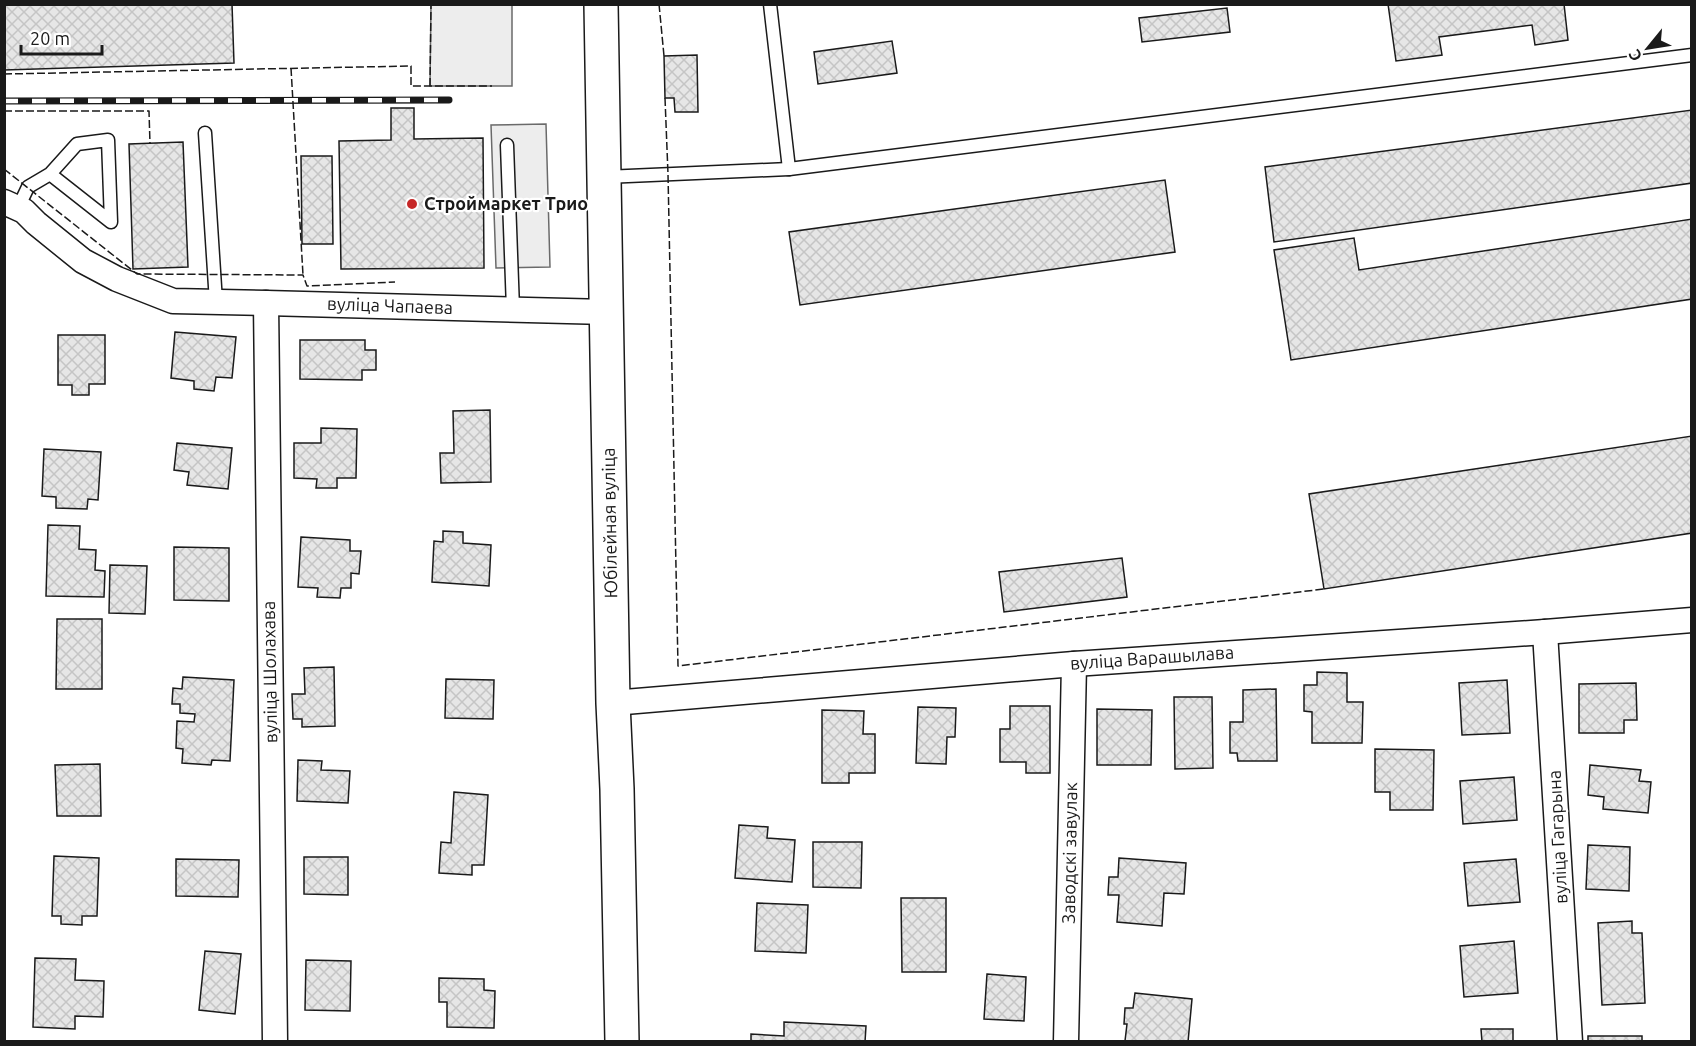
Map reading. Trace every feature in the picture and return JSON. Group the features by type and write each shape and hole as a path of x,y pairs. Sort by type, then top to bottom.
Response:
{"main road":[{"name":"Юбілейная вуліца","path":"601,4 613,703 622,1041"}],"street":[{"name":"вуліца Чапаева","path":"11,205 24,211 83,261 117,279 173,302 607,312"},
{"name":"вуліца Шолахава","path":"266,303 275,1041"},
{"name":"вуліца Варашылава","path":"613,703 1074,664 1692,620"},
{"name":"вуліца Гагарына","path":"1545,632 1570,1041"},
{"name":"Заводскі завулак","path":"1066,1041 1074,664"}],"lane":[{"path":"770,4 789,169"},
{"path":"604,177 789,169 1692,55"},
{"path":"205,133 216,302"},
{"path":"11,205 28,187 50,174 77,144 108,140 111,222 50,174"},
{"path":"507,145 513,309"}],"shaded area":[{"path":"431,5 512,5 512,86 430,86"},
{"path":"546,124 550,267 496,268 491,125"}],"building":[{"path":"4,4 232,4 234,63 4,70"},
{"path":"1388,4 1564,4 1568,40 1535,45 1532,25 1439,37 1442,55 1396,61"},
{"path":"1227,8 1230,32 1142,42 1139,18"},
{"path":"892,41 897,73 818,84 814,52"},
{"path":"697,55 698,112 675,112 674,98 665,98 664,56"},
{"name":"Строймаркет Трио","path":"391,108 414,108 414,139 483,138 484,268 341,269 339,141 391,140"},
{"path":"1692,110 1692,183 1274,242 1265,167"},
{"path":"183,142 188,267 133,269 129,144"},
{"path":"301,156 332,156 333,244 302,244"},
{"path":"1165,180 1175,252 800,305 789,232"},
{"path":"1692,219 1692,299 1291,360 1274,250 1354,238 1359,270"},
{"path":"175,332 236,337 232,378 216,377 214,391 194,389 194,381 171,378"},
{"path":"58,335 105,335 105,384 89,384 89,395 72,395 72,385 58,385"},
{"path":"300,340 365,340 365,350 376,350 376,370 362,370 362,380 300,379"},
{"path":"490,410 491,482 441,483 440,453 454,453 453,411"},
{"path":"321,428 357,429 356,478 337,478 337,488 316,488 317,479 294,478 294,443 321,443"},
{"path":"1692,436 1692,533 1324,589 1309,494"},
{"path":"177,443 232,448 228,489 187,485 189,472 174,470"},
{"path":"44,449 101,452 98,500 88,499 87,509 56,508 56,497 42,496"},
{"path":"48,525 80,526 79,549 96,550 95,570 105,571 104,597 46,596"},
{"path":"443,531 463,532 463,543 491,545 489,586 432,582 434,541 443,542"},
{"path":"301,537 350,540 350,551 361,551 359,574 351,573 351,588 341,588 340,598 317,597 318,588 298,587"},
{"path":"174,547 229,548 229,601 174,600"},
{"path":"1122,558 1127,597 1004,612 999,572"},
{"path":"110,565 147,566 145,614 109,613"},
{"path":"57,619 102,619 102,689 56,689"},
{"path":"334,667 335,726 302,727 302,719 293,719 292,694 305,694 304,668"},
{"path":"1317,672 1347,673 1347,702 1363,702 1362,743 1312,743 1312,712 1304,711 1304,685 1317,685"},
{"path":"183,677 234,680 230,761 212,760 211,765 182,763 183,749 176,748 177,721 194,722 195,714 180,713 180,704 172,704 173,688 182,689"},
{"path":"446,679 494,680 493,719 445,718"},
{"path":"1507,680 1510,733 1462,735 1459,683"},
{"path":"1636,683 1637,720 1624,720 1624,733 1579,733 1579,684"},
{"path":"1276,689 1277,761 1238,761 1237,753 1230,753 1230,722 1243,722 1243,690"},
{"path":"1174,697 1212,697 1213,768 1175,769"},
{"path":"1010,706 1050,706 1050,773 1026,773 1026,762 1000,762 1000,729 1010,729"},
{"path":"918,707 956,708 955,737 947,737 946,764 916,763"},
{"path":"1097,709 1152,710 1151,765 1097,765"},
{"path":"822,710 864,711 863,734 875,734 875,773 849,773 849,783 822,783"},
{"path":"1375,749 1434,750 1433,810 1390,810 1390,792 1375,792"},
{"path":"298,760 322,761 321,770 350,771 348,803 297,801"},
{"path":"100,764 101,816 57,816 55,765"},
{"path":"1590,765 1641,770 1639,781 1651,782 1648,813 1603,809 1604,797 1588,795"},
{"path":"1514,777 1517,820 1463,824 1460,781"},
{"path":"454,792 488,795 484,865 472,865 472,875 439,873 441,842 451,843"},
{"path":"739,825 768,827 767,838 795,840 792,882 735,878"},
{"path":"813,842 862,842 861,888 813,887"},
{"path":"1588,845 1630,847 1629,891 1586,889"},
{"path":"54,856 99,858 97,916 82,916 82,925 61,924 61,916 52,916"},
{"path":"304,857 348,857 348,895 304,894"},
{"path":"1119,858 1186,863 1184,894 1164,893 1162,926 1117,922 1119,895 1108,895 1109,877 1118,877"},
{"path":"176,859 239,860 238,897 176,896"},
{"path":"1516,859 1520,902 1468,906 1464,863"},
{"path":"901,898 946,898 946,972 902,972"},
{"path":"757,903 808,905 806,953 755,951"},
{"path":"1632,921 1632,933 1642,933 1645,1003 1602,1005 1598,923"},
{"path":"1514,941 1518,993 1464,997 1460,946"},
{"path":"205,951 241,954 235,1014 199,1010"},
{"path":"35,958 76,959 75,980 104,981 103,1017 75,1016 75,1029 33,1027"},
{"path":"306,960 351,961 350,1011 305,1010"},
{"path":"987,974 1026,977 1024,1021 984,1019"},
{"path":"439,978 484,979 484,990 495,991 494,1028 447,1027 447,1002 439,1002"},
{"path":"1135,993 1192,999 1188,1042 1125,1041 1127,1024 1124,1024 1125,1008 1133,1008"},
{"path":"784,1022 866,1026 865,1042 751,1042 751,1034 784,1036"},
{"path":"1481,1029 1513,1029 1513,1042 1482,1042"},
{"path":"1588,1036 1642,1036 1642,1042 1588,1042"}],"railway":[{"path":"4,101 449,100"}],"fence":[{"path":"430,86 431,4"},
{"path":"659,4 664,56"},
{"path":"4,74 411,66 411,86 492,86"},
{"path":"291,68 303,275"},
{"path":"665,98 678,666 1324,589"},
{"path":"4,111 149,111 150,144"},
{"path":"4,169 137,274 303,275 307,286 395,282"}],"place":[{"name":"Строймаркет Трио","path":"412,204"}]}
